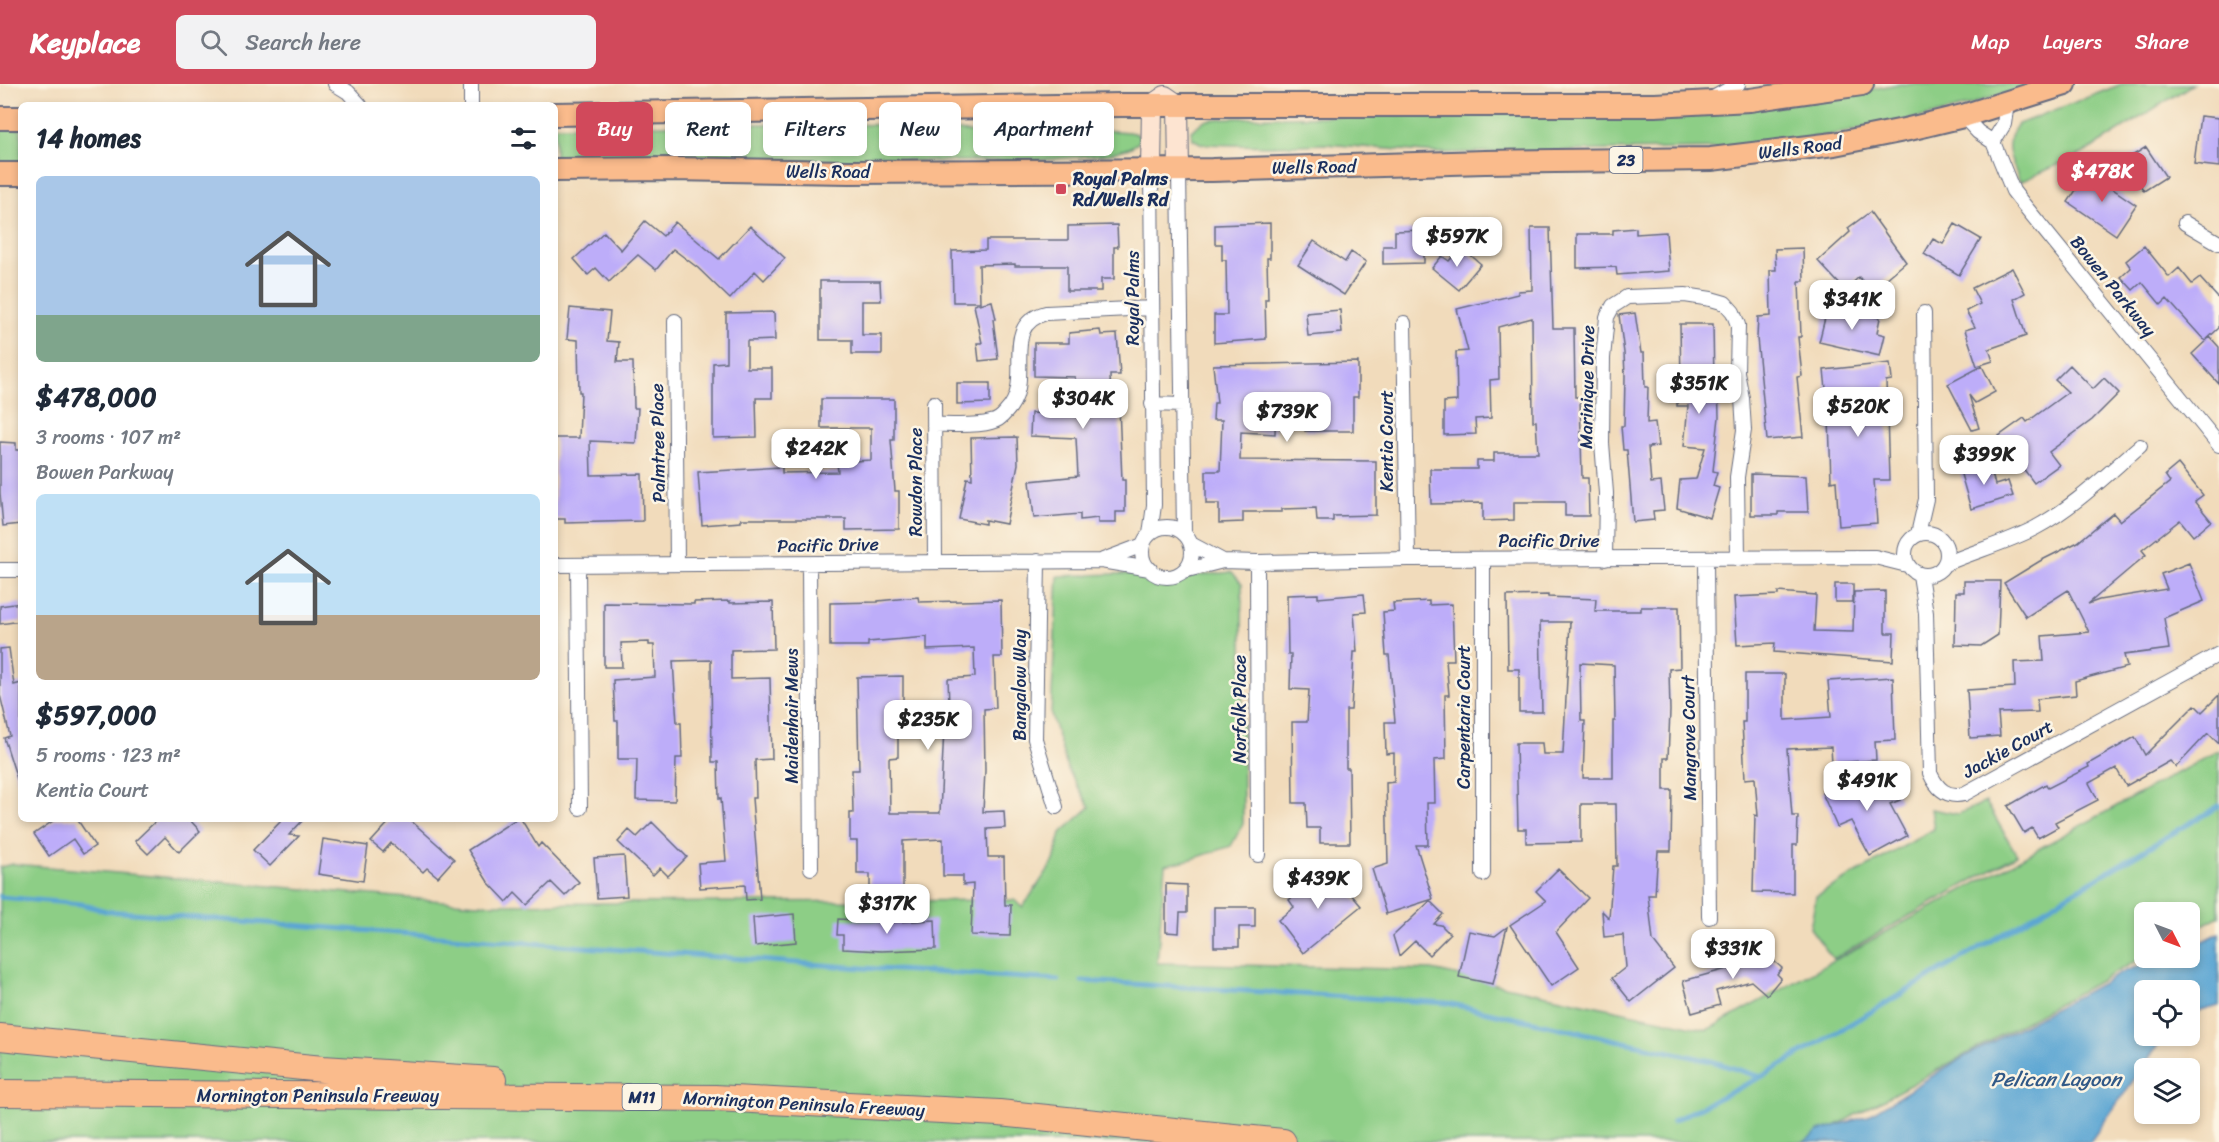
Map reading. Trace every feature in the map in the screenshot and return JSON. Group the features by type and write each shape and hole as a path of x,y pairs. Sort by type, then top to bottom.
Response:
{"highway":[{"path":"0,1037 323,1069 500,1080 715,1098"},
{"name":"Mornington Peninsula Freeway","path":"0,1093 155,1096 426,1095 715,1098 999,1113 1283,1142"}],"main road":[{"path":"558,114 1165,97 1621,105 1700,104 1790,95 1862,84"},
{"name":"Wells Road","path":"558,170 849,172 1179,170 1711,159 1833,144 1909,129 1963,116 2065,84"},
{"path":"0,118 18,118"},
{"path":"0,174 18,174"}],"street":[{"path":"335,84 348,92 357,102"},
{"path":"471,84 471,102"},
{"path":"1700,104 1738,84"},
{"path":"1151,170 1165,97"},
{"path":"1165,97 1179,170 1182,405 1188,539 1191,559 1183,571 1170,577 1156,574 1145,562 1143,554 1147,540 1156,530 1171,527 1188,539"},
{"path":"1993,142 2004,124 2007,103"},
{"name":"Bowen Parkway","path":"1963,116 1978,132 1993,142 2013,191 2219,445"},
{"name":"Royal Palms","path":"1147,540 1154,505 1151,170"},
{"path":"2185,223 2219,243"},
{"name":"Marinique Drive","path":"1605,559 1606,493 1602,443 1606,318 1613,306 1627,297 1684,295 1725,303 1733,312 1738,325 1737,372 1742,398 1744,430 1737,477 1738,559"},
{"path":"934,425 990,422 1001,418 1017,400 1020,333 1029,320 1036,316 1046,313 1151,308"},
{"path":"1918,534 1926,499 1924,313"},
{"name":"Palmtree Place","path":"675,321 677,564"},
{"name":"Kentia Court","path":"1404,323 1408,559"},
{"name":"Rowdon Place","path":"934,403 935,561"},
{"path":"1152,404 1182,405"},
{"path":"1982,548 1941,540 1930,533 1918,534 1908,542 1905,548 1905,559 1907,565 1926,575 1945,564 2013,537 2057,515 2140,446"},
{"path":"1926,499 1947,551 1945,564"},
{"name":"Pacific Drive","path":"1188,539 1223,561"},
{"name":"Pacific Drive","path":"1101,561 1147,540"},
{"name":"Pacific Drive","path":"1875,557 1905,548"},
{"name":"Pacific Drive","path":"1183,571 1223,561 1408,559 1875,557 1907,565"},
{"name":"Carpentaria Court","path":"1483,559 1483,874"},
{"name":"Mangrove Court","path":"1706,559 1709,916"},
{"name":"Bangalow Way","path":"1038,561 1035,739 1056,807"},
{"name":"Pacific Drive","path":"558,565 1101,561 1150,569"},
{"name":"Norfolk Place","path":"1257,562 1258,855"},
{"name":"Maidenhair Mews","path":"809,564 811,868"},
{"path":"578,565 580,808"},
{"path":"0,570 18,570"},
{"name":"Jackie Court","path":"1926,575 1930,773 1934,784 1943,792 1953,796 1964,794 2219,654"}],"green space":[{"path":"1898,84 2035,84 1943,113 1825,136 1734,148 1438,153 1325,144 1271,146 1202,144 1193,139 1191,131 1205,120 1227,118 1364,116 1847,94"},
{"path":"2122,84 2193,84 2084,153 2020,182 2009,152 2010,139 2018,124"},
{"path":"751,124 763,124 763,156 867,156 867,125 879,125 879,156 961,156 961,131 973,133 973,156 1086,156 1030,161 558,161 558,126 576,126 576,156 653,156 653,125 665,125 665,156 751,156"},
{"path":"0,129 18,129 18,164 0,164"},
{"path":"1114,131 1137,134 1140,139 1138,143 1114,152"},
{"path":"1232,572 1242,584 1243,824 1231,846 1165,865 1157,963 1432,970 1707,1030 2219,750 2219,916 2200,926 2200,902 2134,902 2134,962 1806,1142 0,1142 0,867 13,864 477,904 1014,900 1023,907 1054,861 1061,833 1090,807 1068,770 1051,714 1058,576 1143,573 1166,578"},
{"path":"1986,802 2017,855 1833,959 1810,928 1816,896 1934,829 1931,809 1958,814"}],"water":[{"name":"Pelican Lagoon","path":"2219,933 2219,1006 2200,1011 2200,980 2134,980 2134,1046 2158,1046 2149,1058 2134,1058 2134,1079 2090,1142 1804,1142 1819,1131 1868,1116 1955,1062 2125,971 2134,968 2200,968 2200,943"}],"building":[{"path":"2200,116 2219,118 2219,167 2194,164"},
{"path":"2146,147 2166,177 2144,191 2124,161"},
{"path":"2088,172 2136,205 2116,235 2068,202"},
{"path":"1870,212 1906,262 1872,291 1859,277 1845,290 1818,261 1850,232 1848,228"},
{"path":"645,221 663,236 675,222 719,259 750,226 785,258 764,280 755,271 730,299 698,268 673,249 656,270 638,255 609,282 596,268 588,275 574,259 604,232 621,250"},
{"path":"1270,223 1270,258 1267,258 1268,299 1265,299 1266,339 1214,343 1214,315 1227,315 1226,260 1222,260 1222,244 1215,244 1215,225"},
{"path":"1955,224 1981,239 1959,275 1924,254 1933,239 1943,244"},
{"path":"1117,225 1118,247 1114,247 1114,279 1101,279 1101,291 1067,291 1067,266 979,265 980,302 953,302 952,251 986,250 986,240 1068,240 1068,226"},
{"path":"1531,228 1550,228 1553,328 1574,328 1575,397 1580,397 1582,478 1588,478 1589,516 1565,516 1565,502 1514,502 1514,520 1483,521 1483,503 1431,504 1430,469 1477,469 1477,461 1494,461 1494,453 1538,453 1536,421 1533,421 1532,318 1498,327 1499,379 1490,380 1491,418 1475,419 1476,434 1444,435 1444,402 1457,401 1456,352 1468,351 1457,309 1518,294 1518,291 1532,290"},
{"path":"1636,228 1636,234 1666,232 1669,271 1617,275 1616,267 1577,268 1577,234 1613,234 1613,230"},
{"path":"1424,230 1424,263 1383,264 1383,246 1395,246 1395,231"},
{"path":"1314,241 1345,262 1351,252 1366,262 1344,295 1298,265"},
{"path":"2144,246 2169,277 2179,268 2192,284 2200,278 2219,299 2219,328 2205,341 2167,299 2161,305 2142,282 2133,290 2121,277 2131,268 2126,261"},
{"path":"1461,247 1481,264 1459,290 1432,268 1442,256 1449,261"},
{"path":"1803,248 1804,281 1799,281 1801,337 1798,337 1802,376 1797,377 1803,437 1767,440 1757,338 1758,317 1771,316 1770,270 1776,270 1775,249"},
{"path":"2012,268 2025,293 2014,299 2026,336 1989,349 1993,361 1977,366 1965,330 1975,327 1966,311 1980,304 1972,288"},
{"path":"820,281 880,281 881,301 862,301 862,335 882,335 882,354 852,354 852,340 820,340"},
{"path":"992,301 996,319 993,319 998,359 979,361 977,343 982,343 974,305"},
{"path":"1828,306 1880,318 1877,333 1885,335 1880,356 1819,342"},
{"path":"570,308 610,312 607,341 619,342 617,362 633,362 634,408 638,408 636,443 590,441 591,475 642,474 643,521 565,523 565,519 558,519 558,438 579,438 581,392 579,392 578,340 567,339"},
{"path":"1340,310 1342,333 1308,336 1306,313"},
{"path":"774,312 775,340 747,341 747,368 772,368 772,398 756,398 757,437 713,438 713,363 726,362 726,313"},
{"path":"1635,313 1641,353 1644,353 1645,387 1648,387 1647,423 1655,422 1658,446 1648,447 1651,483 1661,482 1664,510 1653,511 1654,520 1633,522 1627,450 1623,450 1621,426 1624,426 1625,376 1619,315"},
{"path":"1680,324 1713,324 1714,382 1718,382 1719,417 1713,471 1717,472 1713,486 1719,488 1710,518 1677,508 1680,480 1696,479 1705,448 1684,446 1688,406 1677,406 1677,384 1681,384"},
{"path":"1100,330 1101,335 1117,334 1120,375 1110,375 1111,407 1119,407 1122,480 1125,480 1125,512 1116,512 1116,523 1098,523 1098,518 1080,520 1080,514 1034,518 1030,481 1078,476 1076,438 1030,436 1031,413 1075,414 1075,377 1034,376 1034,343 1069,343 1069,333"},
{"path":"2210,337 2219,347 2219,384 2192,354"},
{"path":"1358,362 1358,397 1353,397 1353,431 1305,431 1305,397 1276,398 1275,434 1241,432 1240,460 1376,461 1376,515 1333,516 1333,521 1317,521 1316,508 1282,509 1282,512 1243,512 1243,522 1219,523 1219,504 1206,504 1206,471 1220,471 1222,420 1213,420 1214,403 1217,403 1213,365"},
{"path":"1890,363 1892,380 1886,381 1889,480 1874,480 1877,523 1839,526 1836,481 1831,482 1829,418 1824,370"},
{"path":"2070,365 2093,389 2104,378 2119,393 2092,420 2049,452 2059,465 2034,483 1999,436 2024,418 2027,422 2068,392 2055,380"},
{"path":"1982,366 1995,392 1975,403 1969,395 1979,428 1972,430 1948,384"},
{"path":"957,383 990,383 990,403 957,404"},
{"path":"821,399 894,399 894,440 891,440 895,491 899,491 899,529 846,530 846,519 741,519 741,522 702,525 698,472 782,467 782,473 838,472 837,462 871,460 871,428 821,428"},
{"path":"1017,437 1018,464 1006,524 985,520 985,524 959,519 967,478 972,479 971,438"},
{"path":"0,442 16,443 16,450 18,450 18,524 3,526 0,493"},
{"path":"1989,462 1995,485 2008,481 2013,496 1971,509 1960,471"},
{"path":"2178,464 2203,495 2195,501 2211,521 2193,536 2180,520 2142,550 2146,555 2088,604 2099,600 2167,589 2161,574 2189,563 2204,601 2164,618 2169,649 2124,655 2127,667 2075,681 2076,695 2037,699 2038,712 1998,713 2000,736 1970,738 1967,690 2015,687 2014,662 2044,661 2042,636 2089,632 2068,590 2026,617 2004,583 2078,542 2113,513 2120,521 2170,482 2165,475"},
{"path":"1751,474 1806,476 1808,512 1751,515"},
{"path":"1964,581 2000,581 1998,635 1981,646 1955,645 1956,592 1964,592"},
{"path":"1835,584 1853,584 1853,602 1835,602"},
{"path":"1885,591 1885,633 1894,633 1893,661 1774,652 1775,643 1737,645 1734,597 1778,595 1778,592 1816,595 1814,631 1853,632 1854,592"},
{"path":"1318,594 1318,598 1364,594 1366,612 1354,613 1357,652 1354,652 1351,710 1346,710 1350,843 1320,843 1320,828 1307,828 1306,803 1293,803 1292,722 1307,722 1309,690 1290,689 1291,654 1288,654 1287,595"},
{"path":"1548,595 1548,597 1596,599 1595,611 1641,611 1641,607 1679,607 1680,668 1669,669 1668,758 1664,758 1664,790 1672,790 1671,851 1658,851 1655,895 1648,895 1653,941 1674,968 1631,1002 1612,978 1626,967 1623,935 1604,937 1602,911 1609,918 1613,866 1617,866 1616,804 1581,804 1581,842 1526,843 1526,829 1518,829 1516,743 1542,743 1543,754 1563,754 1570,622 1540,622 1542,712 1519,712 1519,669 1508,669 1507,596","holes":["1580,663 1614,665 1613,778 1583,778 1585,721 1581,721"]},
{"path":"918,597 919,602 1001,600 1002,657 994,657 996,708 984,709 983,812 1004,811 1005,828 987,829 988,857 1004,857 1005,905 1011,905 1010,936 971,935 973,884 963,885 963,876 943,876 943,839 903,841 903,893 870,893 870,874 857,874 857,841 850,841 850,813 853,813 852,770 859,770 857,677 903,676 903,709 898,709 898,757 889,758 890,813 940,813 944,728 950,728 948,679 975,677 974,648 927,650 927,637 868,642 868,646 830,646 830,603 878,602"},
{"path":"730,601 730,603 773,602 774,649 731,650 731,679 770,678 772,759 755,760 756,798 752,798 760,899 746,900 745,885 700,888 698,863 726,861 721,798 719,799 718,762 712,762 711,660 673,661 677,723 681,723 682,758 676,758 675,801 636,800 637,759 618,759 618,721 615,721 613,680 655,677 654,645 649,645 649,642 621,643 622,667 604,667 604,603 694,604 694,602"},
{"path":"1429,601 1429,605 1452,604 1454,660 1446,660 1449,695 1445,695 1446,759 1434,760 1435,803 1427,803 1428,845 1416,845 1433,899 1386,914 1372,869 1388,864 1386,783 1394,782 1394,753 1386,754 1385,722 1395,722 1383,612 1394,611 1393,603"},
{"path":"18,603 18,621 0,624 0,606"},
{"path":"9,648 14,685 18,684 18,782 4,738 10,736 0,695 0,649"},
{"path":"1745,674 1785,674 1785,720 1831,717 1828,681 1893,677 1895,740 1875,741 1876,760 1832,763 1831,747 1787,749 1792,816 1798,816 1797,845 1793,845 1793,893 1753,892 1755,815 1758,816 1755,778 1745,779 1742,722 1745,722"},
{"path":"2219,695 2219,744 2208,733 2176,767 2170,761 2126,786 2116,768 2089,783 2098,800 2055,822 2058,827 2038,838 2032,828 2024,833 2008,806 2046,784 2048,788 2089,767 2088,764 2135,737 2145,755 2195,705 2202,712"},
{"path":"1866,773 1875,794 1893,785 1900,800 1890,804 1907,836 1870,856 1851,821 1837,827 1822,793"},
{"path":"52,822 79,822 95,846 83,854 73,839 49,856 34,834"},
{"path":"155,822 192,822 200,831 179,852 165,837 148,854 135,841"},
{"path":"280,822 301,822 289,835 299,836 270,866 253,850"},
{"path":"389,822 412,822 454,859 438,877 427,868 423,872 391,843 383,852 371,842"},
{"path":"511,822 523,822 538,847 541,843 579,882 565,896 551,882 527,905 515,893 507,902 488,882 468,850"},
{"path":"652,822 687,857 668,876 660,868 653,875 618,842 629,830 637,837"},
{"path":"323,839 368,846 363,881 318,874"},
{"path":"624,856 627,896 597,898 594,858"},
{"path":"1328,867 1361,906 1303,953 1278,920 1294,907 1289,900"},
{"path":"1558,869 1588,898 1556,932 1579,967 1551,986 1510,925 1546,901 1536,891"},
{"path":"1166,884 1187,885 1187,913 1180,913 1179,933 1166,932"},
{"path":"1430,901 1443,914 1434,924 1441,925 1450,934 1429,955 1415,941 1399,956 1393,936"},
{"path":"1214,907 1255,907 1255,927 1239,927 1239,947 1214,947"},
{"path":"794,914 796,942 755,946 753,918"},
{"path":"838,919 895,922 935,920 936,949 881,951 843,949 843,935 837,935"},
{"path":"1507,927 1493,984 1459,977 1469,931 1495,936"},
{"path":"1756,946 1782,968 1777,974 1781,978 1767,995 1751,981 1716,991 1720,1005 1692,1013 1683,981 1741,965"}],"waterway":[{"path":"1673,1121 1761,1077 2219,806"},
{"path":"0,897 81,904 106,911 863,968 1058,980"},
{"path":"1082,981 1447,1003 1711,1061 1761,1077"}],"place":[{"name":"Royal Palms Rd/Wells Rd","path":"1061,189"}]}
